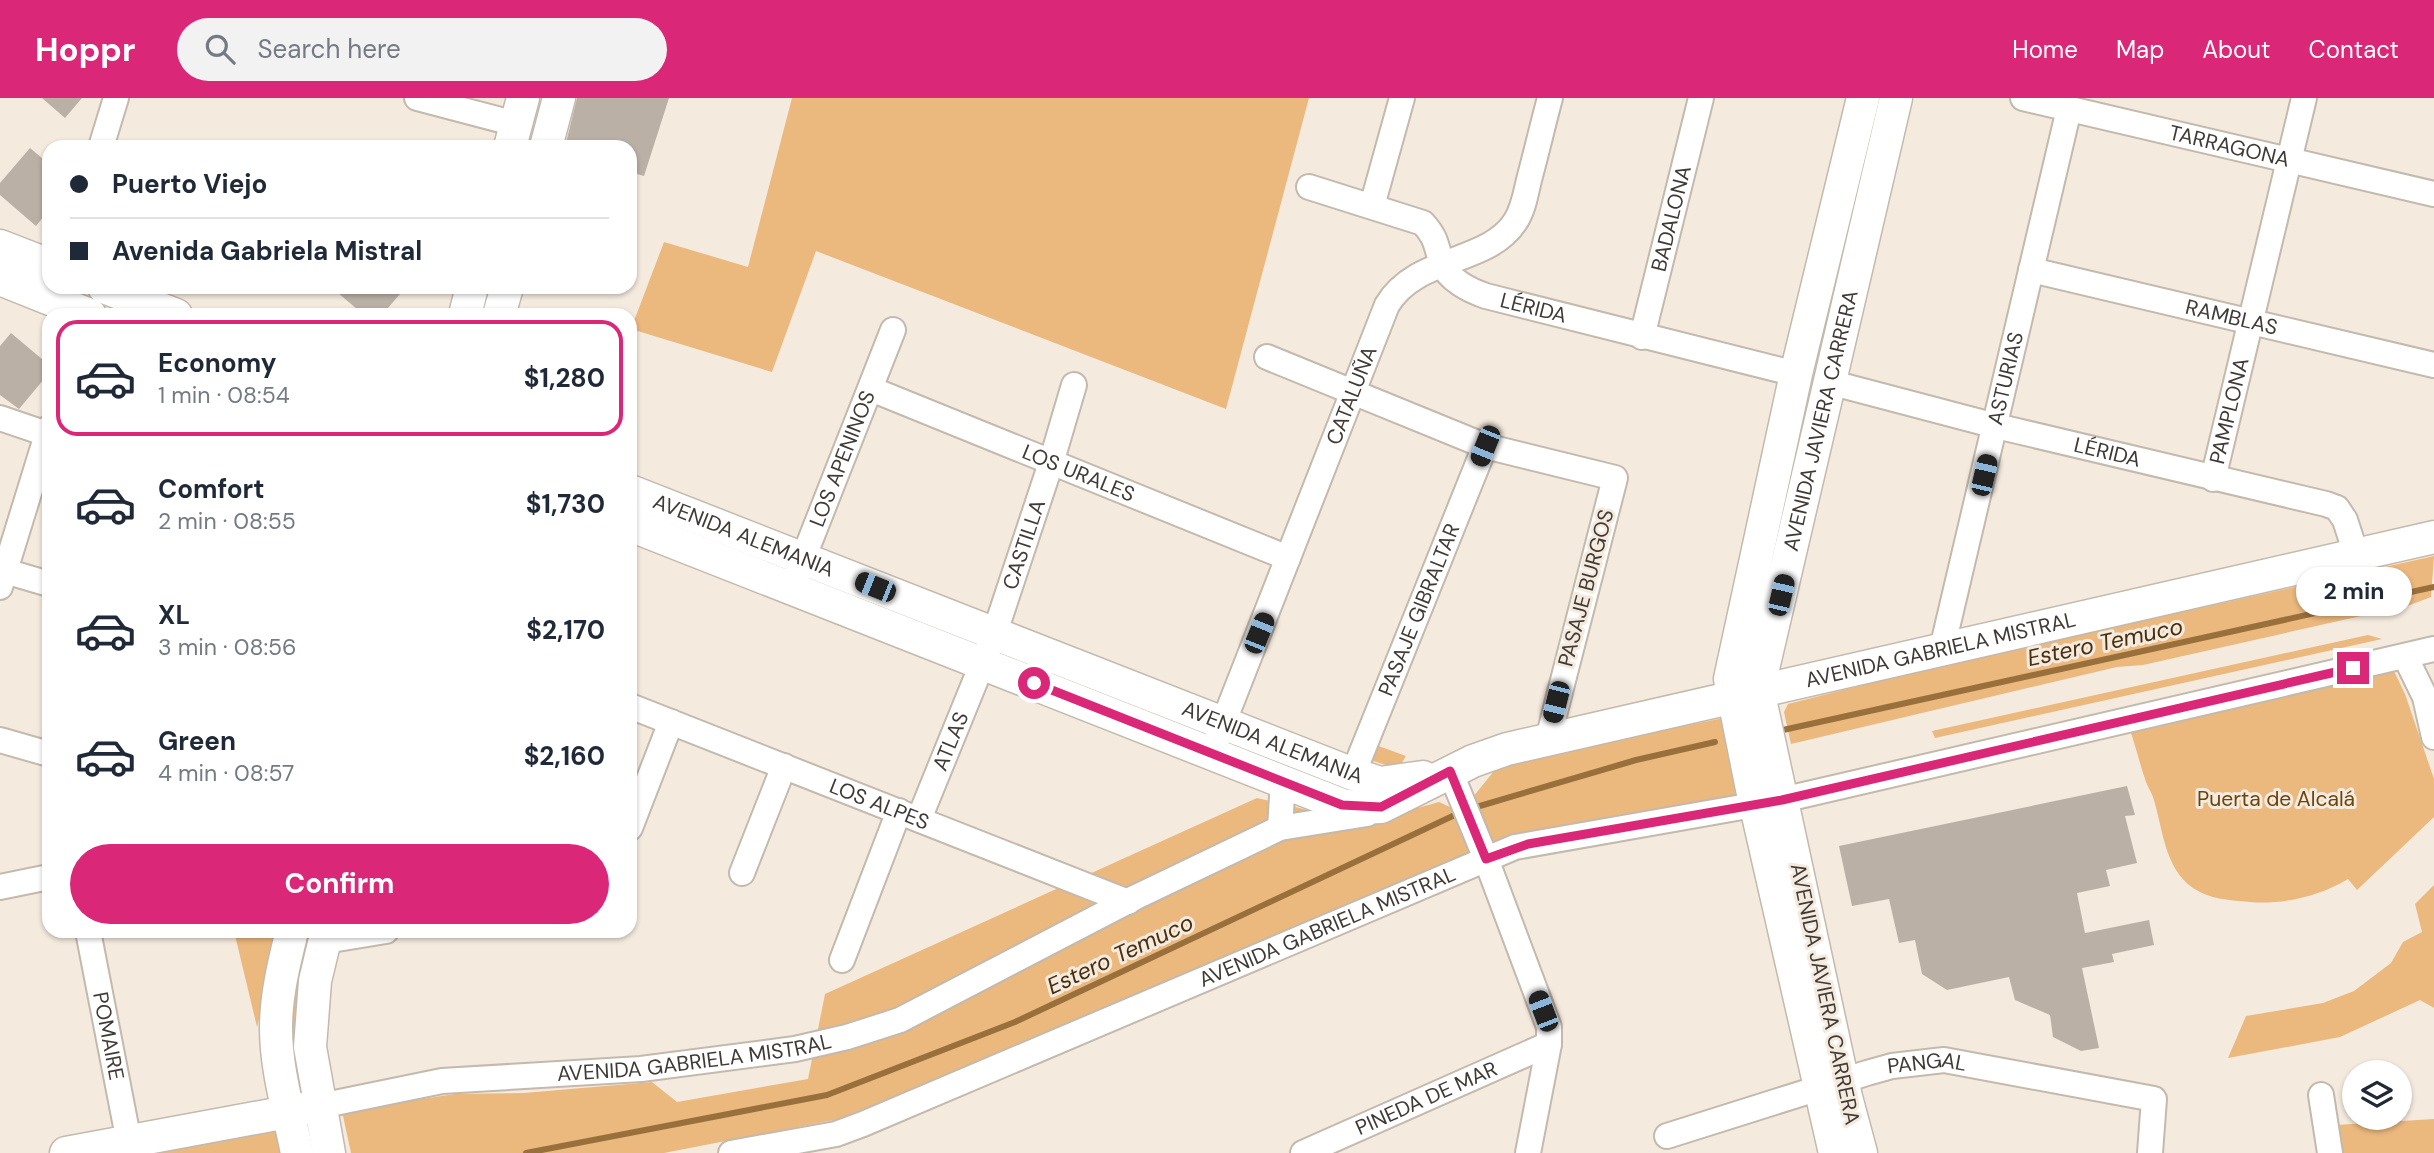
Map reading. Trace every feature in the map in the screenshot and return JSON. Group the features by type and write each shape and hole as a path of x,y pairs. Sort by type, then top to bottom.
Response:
{"main road":[{"path":"547,140 559,98"},
{"name":"AVENIDA JAVIERA CARRERA","path":"1746,693 1730,679 1796,373 1863,98"},
{"name":"AVENIDA JAVIERA CARRERA","path":"1835,1153 1831,1086 1746,693 1822,414 1896,98"},
{"path":"0,246 42,280"},
{"path":"0,279 42,282"},
{"path":"60,294 78,308"},
{"path":"122,294 158,308"},
{"path":"1796,373 1812,393 1822,414"},
{"name":"AVENIDA ALEMANIA","path":"637,494 803,558 1212,753 1342,805 1381,807 1454,780"},
{"name":"AVENIDA ALEMANIA","path":"637,528 791,587 1223,724 1380,783 1454,780"},
{"name":"AVENIDA GABRIELA MISTRAL","path":"1454,780 1507,748 2434,537"},
{"path":"290,938 280,983 276,1028 277,1049 297,1153"},
{"path":"326,938 315,981 310,1047 329,1153"},
{"name":"AVENIDA JAVIERA CARRERA","path":"1831,1086 1861,1153"},
{"name":"AVENIDA GABRIELA MISTRAL","path":"66,1153 320,1106"}],"street":[{"path":"103,140 116,98"},
{"path":"417,98 516,123"},
{"path":"1372,206 1402,98"},
{"name":"CATALUÑA","path":"1212,753 1393,295 1408,281 1495,242 1516,221 1550,98"},
{"name":"BADALONA","path":"1643,337 1701,98"},
{"name":"TARRAGONA","path":"2023,98 2434,194"},
{"name":"PAMPLONA","path":"2213,479 2304,98"},
{"name":"ASTURIAS","path":"1942,649 2069,109"},
{"name":"LÉRIDA","path":"1309,187 1423,223 1438,247 1442,264 1465,287 1486,296 1796,373"},
{"name":"RAMBLAS","path":"2031,270 2434,365"},
{"name":"LOS APENINOS","path":"791,587 893,330"},
{"path":"1267,356 1485,446"},
{"name":"LÉRIDA","path":"1829,382 1996,426 2337,508 2345,520 2356,554"},
{"name":"CASTILLA","path":"989,649 1074,385"},
{"name":"LOS URALES","path":"871,389 1288,558"},
{"path":"0,418 42,429"},
{"name":"PASAJE BURGOS","path":"1485,446 1615,478 1548,739"},
{"name":"PASAJE GIBRALTAR","path":"1353,774 1485,446"},
{"path":"42,450 2,579 42,583"},
{"name":"ATLAS","path":"842,960 989,649"},
{"name":"AVENIDA GABRIELA MISTRAL","path":"731,1153 836,1134 863,1124 1483,852 1769,802 2434,649"},
{"path":"2405,656 2425,696 2434,737"},
{"path":"2425,696 2434,662"},
{"name":"LOS ALPES","path":"637,709 1128,902"},
{"path":"637,810 671,722"},
{"path":"0,740 42,752"},
{"path":"742,873 784,766"},
{"path":"1454,780 1549,1027 1549,1044 1528,1153"},
{"path":"1280,828 1283,781"},
{"name":"AVENIDA GABRIELA MISTRAL","path":"320,1106 442,1081 641,1069 795,1049 847,1037 900,1020 1128,902 1280,828 1365,815 1381,807"},
{"path":"0,887 42,878"},
{"name":"POMAIRE","path":"89,938 130,1142"},
{"name":"PINEDA DE MAR","path":"1308,1152 1549,1044"},
{"name":"PANGAL","path":"1667,1136 1892,1066 1944,1060 2154,1099 2150,1153"},
{"path":"2320,1095 2330,1153"}],"green space":[{"path":"792,98 1309,98 1226,409 816,251 772,372 637,331 637,313 664,242 748,267"},
{"path":"2434,556 2431,597 2410,605 2143,665 2117,667 1791,744 1784,712 1788,704 1930,668"},
{"path":"2368,635 2382,639 1935,738 1932,731"},
{"name":"Puerta de Alcalá","path":"2393,669 2405,694 2434,779 2434,817 2357,890 2348,879 2301,898 2263,903 2207,895 2183,880 2170,859 2153,797 2130,730"},
{"path":"1728,717 1742,792 1728,797 1491,842 1473,797 1494,771 1519,760"},
{"path":"1373,744 1406,756 1398,769 1367,759"},
{"path":"1257,798 1363,823 1439,802 1452,808 1473,858 849,1117 664,1153 351,1153 342,1111 455,1094 524,1093 652,1082 677,1102 808,1079 825,994"},
{"path":"2434,885 2434,1008 2420,1000 2340,1037 2228,1058 2246,1016 2323,1003 2354,991 2391,963 2403,942 2422,932 2415,904"},
{"path":"236,938 278,938 257,1027"},
{"path":"302,938 318,938 305,1074 290,1077 286,1013"},
{"path":"2434,1119 2434,1153 2340,1153 2336,1125 2342,1125 2342,1130 2412,1130 2412,1120"},
{"path":"279,1125 284,1153 132,1153"}],"building":[{"path":"42,98 82,98 65,118"},
{"path":"577,98 669,98 644,176 637,174 637,140 567,140"},
{"path":"30,148 42,158 42,219 36,226 0,195 0,183"},
{"path":"339,294 400,294 388,308 356,308"},
{"path":"11,333 42,359 42,381 19,409 0,395 0,346"},
{"path":"2127,786 2135,815 2125,816 2137,863 2106,870 2110,886 2077,893 2085,933 2149,920 2154,945 2112,954 2114,962 2082,968 2099,1048 2081,1051 2053,1037 2050,1015 2015,1000 2009,977 1947,990 1922,974 1915,940 1899,943 1889,899 1852,906 1839,846"}],"waterway":[{"name":"Estero Temuco","path":"1783,730 2434,587"},
{"name":"Estero Temuco","path":"1473,808 1636,760 1715,742"},
{"name":"Estero Temuco","path":"526,1153 827,1095 1015,1022 1459,813"}],"route":[{"path":"1034,683 1342,805 1359,808 1381,807 1450,771 1486,859 1528,844 1782,800 2353,668"}]}
